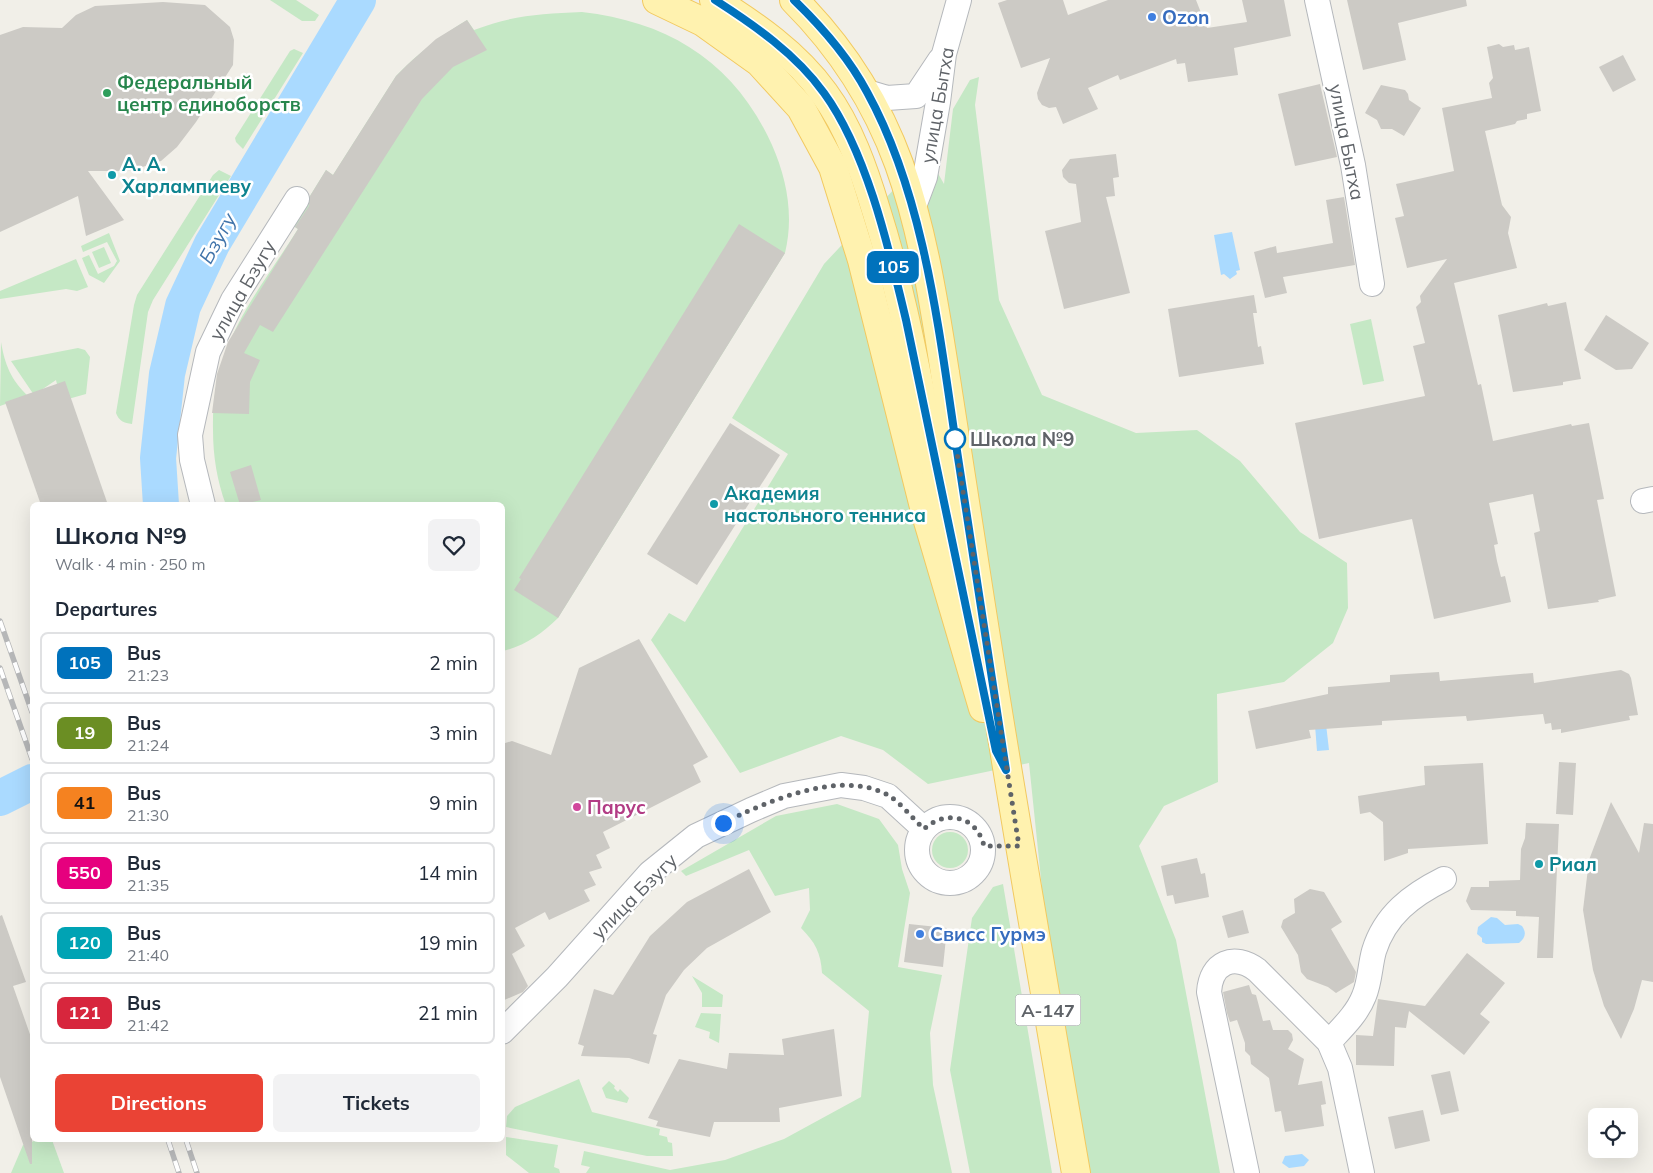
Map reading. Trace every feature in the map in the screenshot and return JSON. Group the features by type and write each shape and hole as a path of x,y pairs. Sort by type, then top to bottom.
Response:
{"main road":[{"name":"А-147","path":"657,0 703,22 759,62 801,108 833,167 862,260 954,614 1001,761"},
{"name":"А-147","path":"714,0 744,20 794,60 824,93 840,120 868,184 888,249 906,320 1019,846 1076,1173"},
{"name":"А-147","path":"794,0 812,18 846,60 867,92 899,164 913,209 936,316 1001,761"}],"street":[{"name":"улица Бытха","path":"913,209 924,177 932,143 944,54 959,0"},
{"name":"улица Бытха","path":"1317,0 1349,148 1372,284"},
{"path":"867,92 887,98 916,96 944,54"},
{"name":"улица Бзугу","path":"203,502 192,460 190,435 208,352 233,300 297,199"},
{"name":"улица Бзугу","path":"505,1029 557,976 650,873 696,836 784,796 841,785 888,796 924,829"},
{"path":"947,817 964,820 977,830 984,846 981,863 970,877 954,883 937,880 924,870 920,862 918,845 924,829 938,819 947,817"},
{"path":"984,846 1019,846"},
{"path":"1329,1042 1357,1010 1365,995 1374,951 1383,927 1398,909 1420,891 1444,879"},
{"path":"1247,1173 1209,992 1210,979 1215,970 1222,964 1236,961 1248,963 1329,1042 1340,1068 1362,1173"}],"green space":[{"path":"270,0 296,0 319,15 315,21 302,21"},
{"path":"582,12 614,17 644,25 671,37 696,52 719,70 739,91 757,116 772,145 782,171 788,198 789,225 785,253 558,618 532,639 505,650 505,502 225,502 215,459 213,430 214,400 219,372 228,347 252,300 298,229 292,225 326,170 333,175 396,76 430,45 467,20 474,30 514,18"},
{"path":"294,49 303,53 243,149 236,142 235,138 290,51"},
{"path":"979,77 975,105 999,300 1042,395 1136,433 1197,430 1240,461 1300,532 1347,563 1348,608 1333,643 1284,682 1217,694 1218,782 1164,806 1139,846 1176,940 1220,1173 1086,1173 1050,966 1029,763 928,784 883,750 841,736 740,773 651,640 669,613 685,622 788,454 732,418 824,264 927,154 944,184 953,109 970,80"},
{"path":"219,170 231,176 153,300 148,312 132,424 124,422 120,420 116,413 137,295 213,175"},
{"path":"109,233 120,261 104,283 89,275 82,258 89,255 98,274 114,266 117,261 107,242 83,252 81,246"},
{"path":"104,247 111,263 99,268 92,252"},
{"path":"76,259 88,287 77,291 66,289 0,299 0,291"},
{"path":"1371,319 1384,381 1363,385 1350,324"},
{"path":"1,342 10,372 17,384 28,396 0,406"},
{"path":"78,348 85,350 90,357 86,394 61,401 56,380 34,395 11,361"},
{"path":"837,804 879,819 898,845 902,869 910,893 898,967 942,975 930,1033 933,1085 952,1173 586,1173 590,1167 581,1165 584,1151 670,1170 725,1160 784,1139 861,1097 869,1011 822,973 816,948 801,928 810,910 809,888 775,896 749,850 686,876 681,871 776,816"},
{"path":"950,832 962,838 968,850 962,862 950,868 938,862 932,850 938,838"},
{"path":"1003,884 1052,1173 970,1173 950,1070 972,918 993,887"},
{"path":"692,976 723,995 722,1007 702,1007 702,993"},
{"path":"701,1013 721,1014 719,1043 709,1038 710,1032 695,1027"},
{"path":"579,1079 592,1112 660,1129 659,1135 667,1137 668,1142 672,1143 673,1156 647,1156 506,1127 507,1116 515,1107"},
{"path":"609,1081 618,1092 620,1089 629,1098 627,1103 606,1098 602,1088"},
{"path":"506,1137 558,1145 554,1167 559,1169 560,1173 529,1173 506,1155"},
{"path":"31,1142 53,1142 64,1173 11,1173 23,1145"}],"water":[{"path":"1232,232 1240,270 1236,271 1237,274 1230,279 1224,274 1221,275 1214,235"},
{"path":"1326,724 1329,750 1317,751 1315,725"},
{"path":"1491,917 1497,918 1505,925 1518,924 1522,926 1525,933 1523,939 1519,943 1486,944 1482,942 1482,938 1477,934 1478,927"},
{"path":"1302,1154 1309,1160 1304,1166 1289,1168 1282,1163 1285,1156"}],"building":[{"path":"1007,0 1063,0 1068,15 1108,0 1196,0 1207,28 1247,22 1242,0 1284,0 1291,36 1234,48 1238,75 1188,82 1185,63 1177,64 1176,59 1120,80 1118,75 1088,88 1098,109 1063,124 1056,107 1049,108 1042,105 1038,99 1037,93 1050,58 1021,68 998,3"},
{"path":"1347,0 1466,0 1467,6 1398,23 1406,60 1363,70"},
{"name":"Федеральный центр единоборств","path":"163,2 205,5 230,27 234,40 233,65 196,122 177,147 161,161 130,171 88,171 124,220 86,236 78,196 0,232 0,35 23,27 62,28 76,15 95,6"},
{"path":"467,20 487,50 453,67 422,99 273,332 260,325 244,353 260,360 250,382 249,414 212,413 217,374 228,342 298,229 295,227 309,206 310,196 326,170 333,175 396,76 436,39"},
{"path":"1499,44 1503,47 1514,45 1515,50 1529,47 1541,111 1527,114 1527,119 1517,121 1515,124 1485,131 1502,205 1511,217 1508,233 1517,268 1454,283 1478,385 1481,384 1493,441 1571,424 1572,426 1589,423 1604,499 1597,500 1616,596 1598,600 1599,602 1548,609 1534,533 1540,531 1533,494 1489,503 1498,544 1494,545 1497,561 1501,577 1505,576 1511,602 1434,619 1412,519 1319,539 1295,423 1425,396 1413,346 1425,343 1416,307 1421,302 1420,296 1447,259 1407,268 1395,218 1404,216 1396,184 1454,171 1442,108 1492,98 1489,83 1493,78 1487,47"},
{"path":"1623,55 1636,80 1613,92 1599,67"},
{"path":"1320,84 1337,157 1295,166 1278,94"},
{"path":"1381,85 1405,90 1409,100 1421,108 1404,136 1392,129 1381,129 1377,120 1365,113"},
{"path":"1116,154 1119,177 1113,178 1115,196 1106,197 1130,293 1064,309 1045,231 1081,222 1076,184 1069,183 1063,177 1062,170 1070,159"},
{"path":"1344,197 1355,265 1283,277 1287,293 1265,298 1254,252 1276,246 1277,253 1333,243 1326,200"},
{"path":"739,224 785,253 558,618 514,590 521,579 519,578"},
{"path":"1254,295 1257,313 1253,313 1258,347 1261,346 1264,364 1179,377 1168,309"},
{"path":"1566,302 1581,379 1563,382 1563,385 1513,392 1498,315 1547,303 1548,306"},
{"path":"1606,315 1649,343 1632,369 1616,370 1584,350"},
{"path":"65,381 107,502 40,502 5,402"},
{"name":"Академия настольного тенниса","path":"730,423 780,455 697,585 647,554"},
{"path":"251,465 261,500 239,502 230,472"},
{"name":"Парус","path":"639,639 708,757 693,765 701,782 603,832 610,848 596,855 602,868 589,872 596,885 584,890 590,901 549,920 545,912 515,928 525,946 512,954 528,986 523,992 505,1000 505,743 512,741 551,755 579,668"},
{"path":"1621,670 1629,674 1631,678 1638,715 1629,716 1630,720 1561,733 1561,729 1552,730 1551,723 1545,724 1543,714 1467,721 1466,716 1382,721 1382,725 1309,730 1311,738 1256,749 1248,711 1328,694 1328,687 1390,682 1390,675 1439,672 1440,681 1533,673 1534,683"},
{"path":"1559,762 1576,763 1573,815 1556,814"},
{"path":"1483,763 1488,844 1408,849 1408,853 1384,861 1383,822 1370,812 1360,814 1358,796 1425,785 1424,766"},
{"path":"1611,802 1639,853 1644,823 1653,824 1653,982 1642,980 1634,1009 1621,1039 1604,1006 1593,970 1583,910 1589,860"},
{"name":"Риал","path":"1526,823 1559,824 1553,958 1537,958 1539,917 1516,916 1516,911 1471,910 1466,901 1471,887 1489,887 1489,881 1520,880 1521,849 1525,838"},
{"path":"1197,858 1201,874 1205,873 1209,897 1175,904 1173,895 1167,896 1161,866"},
{"path":"749,869 771,912 707,948 684,970 666,995 653,1034 657,1035 649,1064 629,1058 581,1056 584,1046 578,1044 594,989 613,995 650,936 687,902"},
{"path":"1310,889 1324,892 1342,922 1331,929 1356,972 1354,982 1336,993 1328,987 1307,979 1301,972 1298,955 1281,927 1283,920 1295,913 1294,899"},
{"path":"1243,910 1249,933 1228,938 1222,916"},
{"path":"2,915 26,982 13,986 30,1034 30,1142 32,1142 32,1164 30,1164 0,1077 0,916"},
{"path":"909,924 947,928 943,967 904,962"},
{"path":"1467,953 1505,983 1480,1014 1490,1022 1464,1055 1409,1011 1406,1028 1395,1027 1394,1066 1356,1065 1356,1035 1373,1036 1378,999 1425,1006"},
{"path":"1249,985 1252,994 1256,995 1263,1021 1270,1020 1273,1030 1288,1030 1292,1034 1293,1040 1288,1049 1304,1059 1298,1085 1322,1081 1326,1104 1321,1105 1324,1126 1285,1132 1281,1111 1275,1112 1269,1078 1251,1064 1250,1056 1245,1051 1245,1043 1237,1020 1230,1022 1227,1013 1223,992"},
{"path":"834,1029 842,1096 779,1108 780,1122 714,1122 710,1137 656,1126 658,1121 648,1118 679,1059 727,1069 729,1053 784,1055 782,1039"},
{"path":"1450,1071 1459,1111 1441,1115 1431,1075"},
{"path":"1423,1110 1430,1141 1395,1149 1388,1117"}],"waterway":[{"name":"Бзугу","path":"161,502 158,458 167,374 183,306 212,244 358,0"},
{"name":"Бзугу","path":"0,798 30,783"}],"railway":[{"path":"0,621 30,706"},
{"path":"0,668 30,753"},
{"path":"169,1142 179,1173"},
{"path":"187,1142 197,1173"}],"bus line":[{"name":"105","path":"715,0 776,44 800,65 824,93 840,120 868,184 888,249 906,320 941,498 996,751 1006,770 936,316 913,209 899,164 867,92 846,60 812,18 794,0"}],"place":[{"name":"Ozon","path":"1152,17"},
{"name":"Федеральный центр единоборств","path":"107,93"},
{"name":"А. А. Харлампиеву","path":"112,175"},
{"name":"Школа №9","path":"955,439"},
{"name":"Академия настольного тенниса","path":"714,504"},
{"name":"Парус","path":"577,807"},
{"name":"Риал","path":"1539,864"},
{"name":"Свисс Гурмэ","path":"920,934"}],"route":[{"path":"723,823 784,796 841,785 864,788 888,796 924,829 938,819 955,817 971,824 982,838 984,846 1019,846 954,434 955,439"}]}
